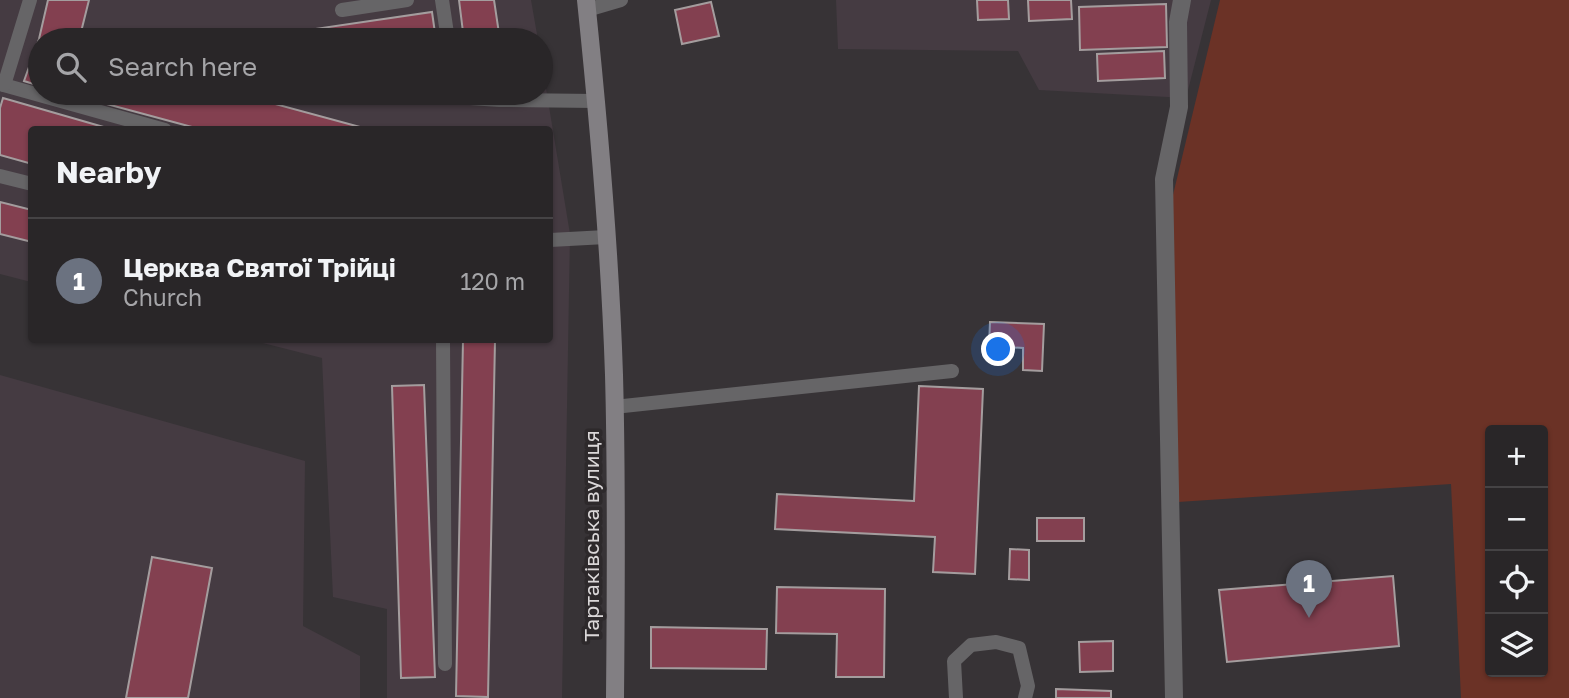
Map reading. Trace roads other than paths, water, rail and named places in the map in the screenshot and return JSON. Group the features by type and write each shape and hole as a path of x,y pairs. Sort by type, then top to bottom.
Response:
{"street":[{"path":"1174,698 1164,178 1179,107 1178,22 1182,0"},
{"name":"Тартаківська вулиця","path":"587,5 601,153 614,374 615,698"}],"lane":[{"path":"28,0 2,85 28,92"},
{"path":"342,10 407,0"},
{"path":"442,0 446,28"},
{"path":"587,5 621,0"},
{"path":"553,101 596,101"},
{"path":"74,105 150,126"},
{"path":"0,176 28,183"},
{"path":"553,240 606,237"},
{"path":"443,343 445,664"},
{"path":"614,407 952,372"},
{"path":"956,698 954,661 971,645 996,642 1019,648 1028,686 1025,698"}],"place":[{"name":"Церква Святої Трійці","path":"1309,618"}]}
